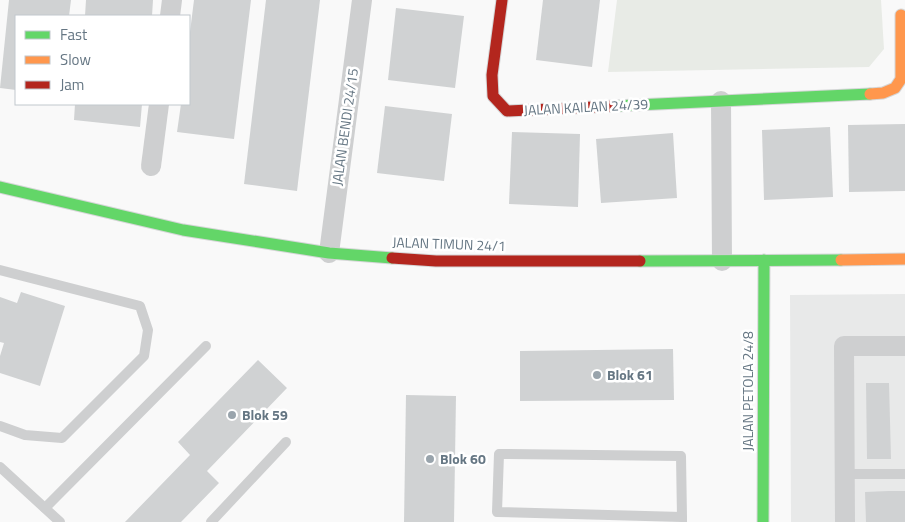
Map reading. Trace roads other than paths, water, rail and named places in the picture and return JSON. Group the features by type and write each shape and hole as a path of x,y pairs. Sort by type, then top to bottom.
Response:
{"street":[{"path":"170,15 172,0"},
{"name":"JALAN BENDI 24/15","path":"328,253 362,0"},
{"name":"JALAN KAILAN 24/39","path":"502,0 492,75 493,96 506,110 883,93 895,88 901,79 900,15"},
{"path":"721,101 722,261"},
{"path":"151,166 159,105"},
{"name":"JALAN TIMUN 24/1","path":"0,187 183,230 328,253 436,261 905,259"},
{"name":"JALAN PETOLA 24/8","path":"762,522 764,260"},
{"path":"845,522 844,346 905,346"}],"lane":[{"path":"0,270 140,306 148,330 144,356 62,438 25,435 0,426"},
{"path":"45,508 206,346"},
{"path":"211,522 286,442"},
{"path":"499,454 682,456 682,519 497,512 499,454"},
{"path":"0,467 60,522"},
{"path":"845,474 905,474"}],"place":[{"name":"Blok 61","path":"597,375"},
{"name":"Blok 59","path":"232,415"},
{"name":"Blok 60","path":"430,459"}]}
